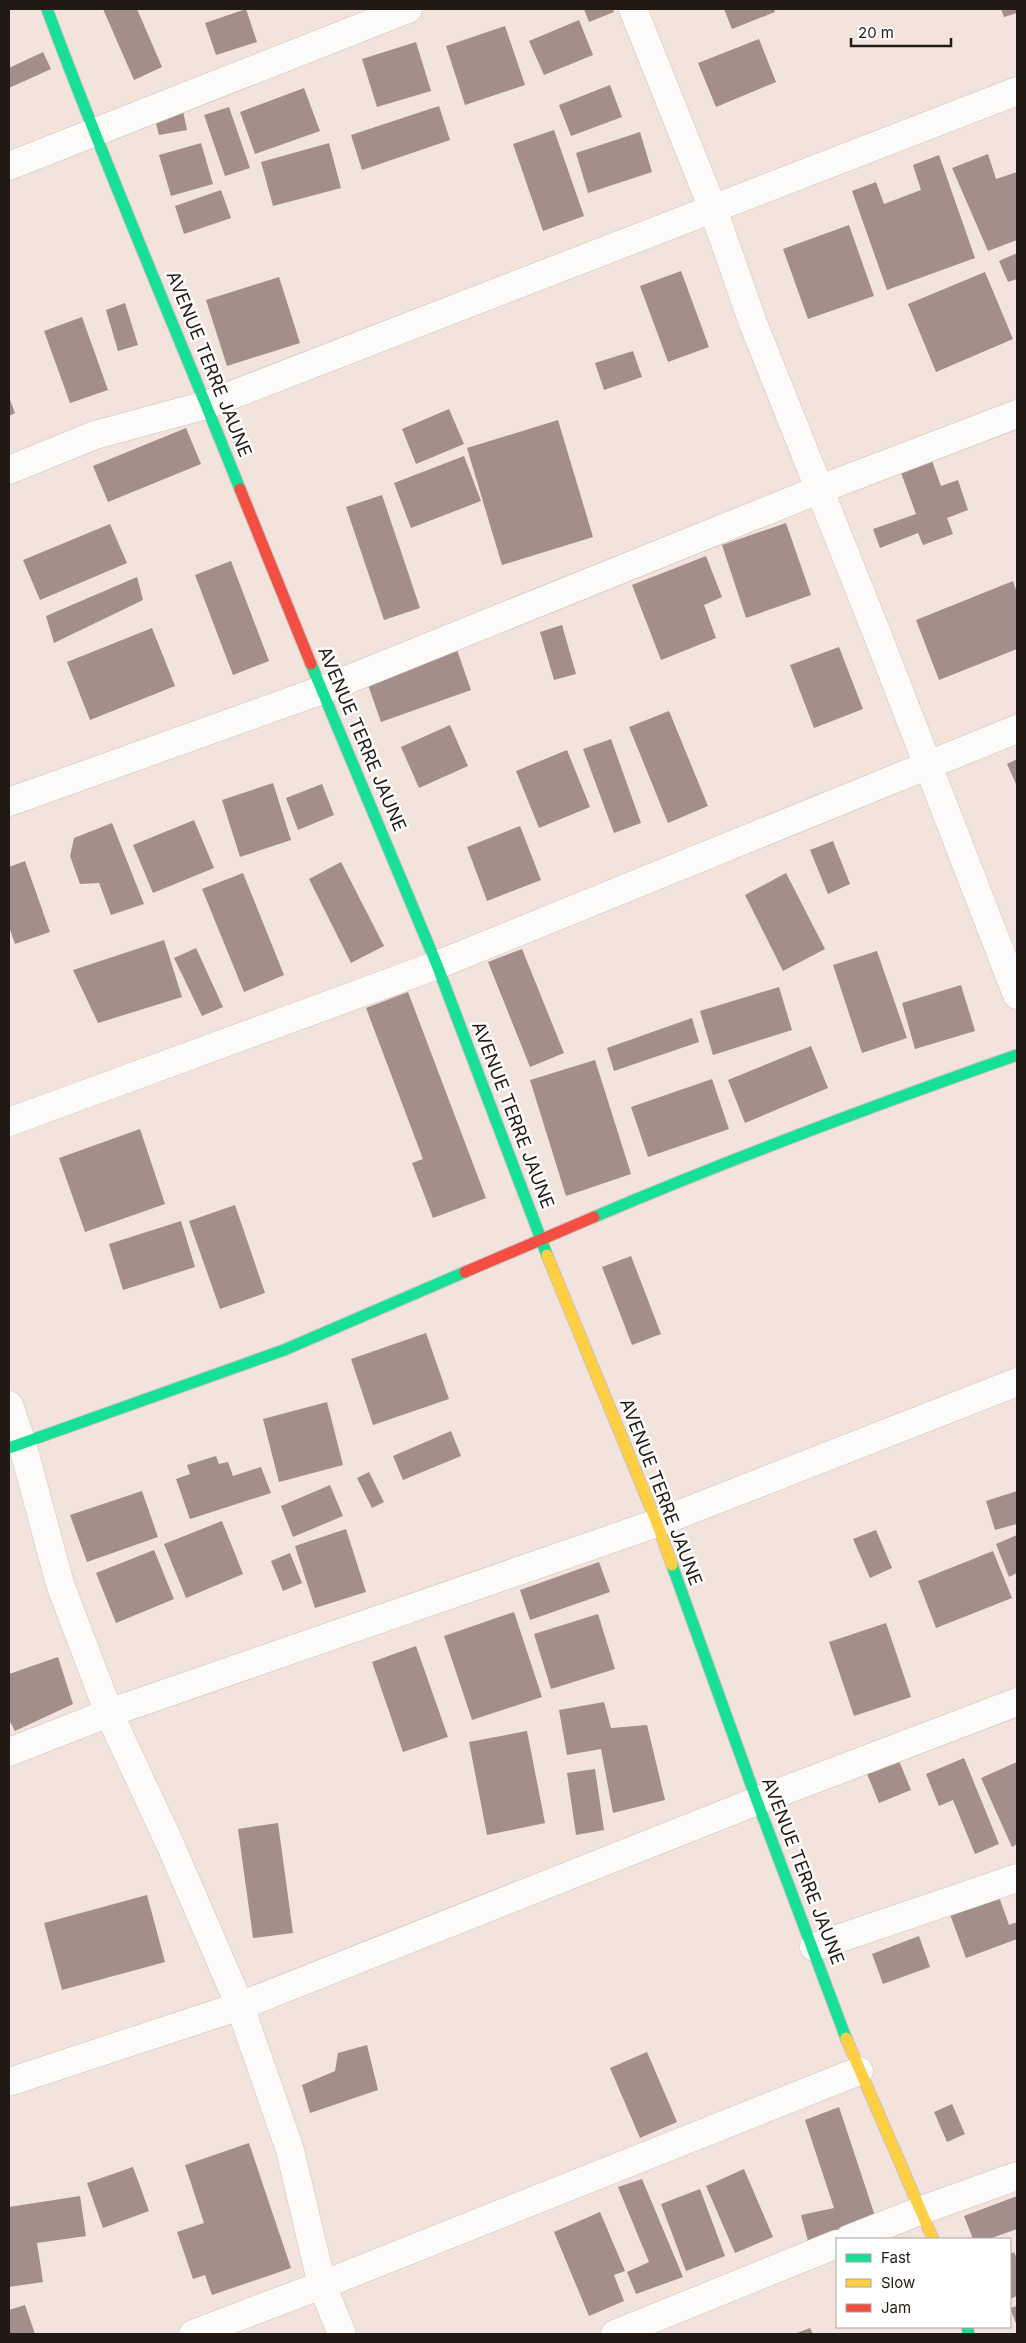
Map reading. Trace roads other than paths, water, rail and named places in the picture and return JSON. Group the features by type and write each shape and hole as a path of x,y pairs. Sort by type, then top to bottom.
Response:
{"street":[{"name":"AVENUE TERRE JAUNE","path":"47,9 94,133 322,690 437,965 541,1240 656,1523 757,1801 814,1947 859,2071 922,2210 933,2238"},
{"path":"9,166 408,9"},
{"path":"633,9 713,209 753,323 818,490 874,626 1017,995"},
{"path":"9,470 94,435 206,405 1017,91"},
{"path":"9,802 322,690 818,490 1017,414"},
{"path":"9,1122 437,965 1017,729"},
{"path":"15,1446 284,1350 676,1182 898,1097 1017,1055"},
{"path":"9,1752 108,1712 656,1523 1017,1382"},
{"path":"9,1405 15,1446 60,1584 108,1712 170,1844 240,2006 290,2150 322,2285 342,2334"},
{"path":"9,2082 240,2006 757,1801 1017,1702"},
{"path":"814,1947 1017,1878"},
{"path":"193,2334 322,2285 859,2071"},
{"path":"852,2238 1017,2176"},
{"path":"615,2334 836,2244"}]}
